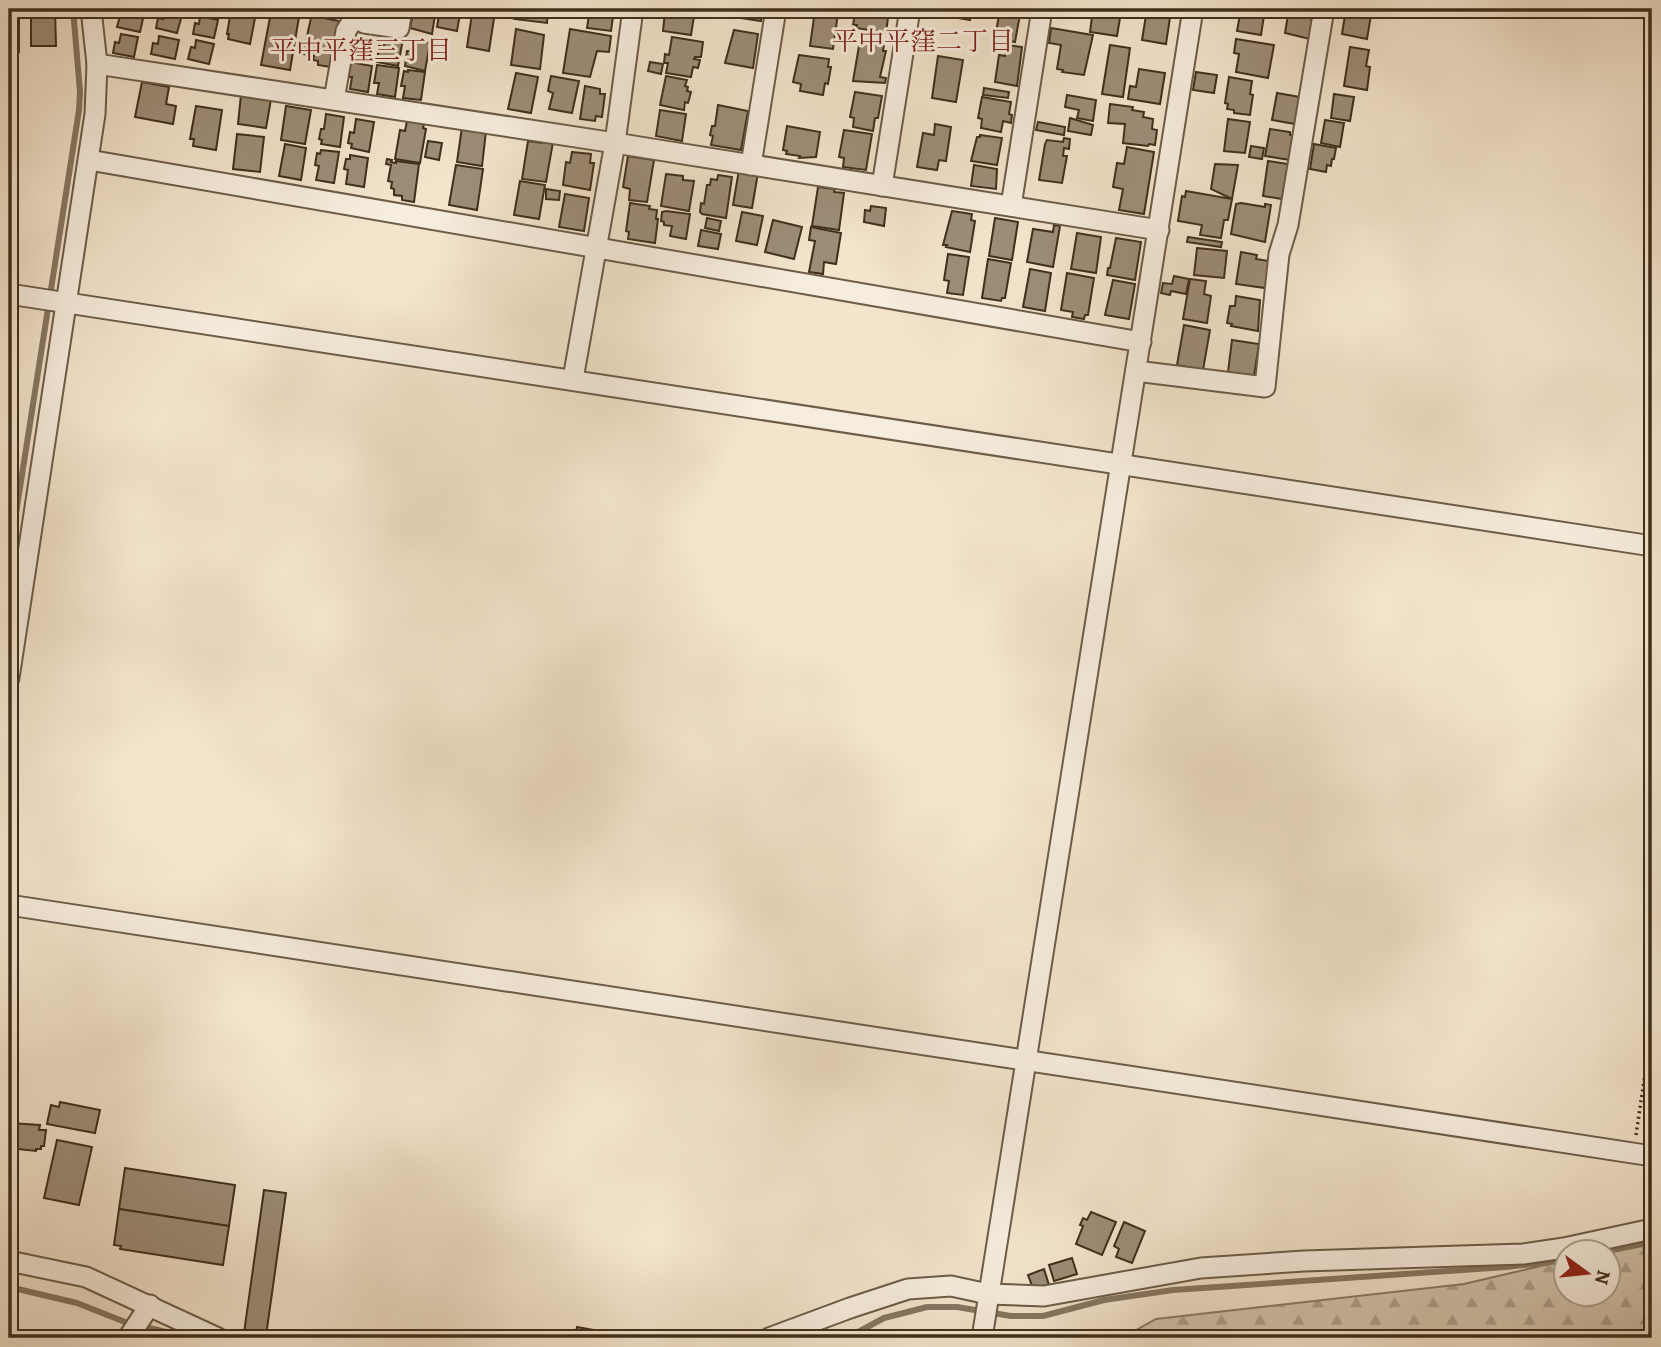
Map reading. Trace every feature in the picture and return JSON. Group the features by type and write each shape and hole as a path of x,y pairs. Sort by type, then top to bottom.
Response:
{"street":[{"path":"9,678 53,302 89,160 95,114 97,64 91,9"},
{"path":"334,100 346,31 356,14 364,23 399,28 402,9"},
{"path":"573,379 615,142 633,9"},
{"path":"751,164 776,9"},
{"path":"882,186 910,9"},
{"path":"1011,206 1042,9"},
{"path":"982,1338 1193,9"},
{"path":"1136,371 1265,387 1279,254 1288,225 1324,9"},
{"path":"97,64 615,142 1159,230"},
{"path":"89,160 1141,342"},
{"path":"9,294 1652,546"},
{"path":"9,905 1643,1154"},
{"path":"769,1338 908,1289 951,1286 986,1306 1161,1273 1227,1265 1523,1254 1652,1229"},
{"path":"9,1261 86,1277 218,1338"},
{"path":"128,1338 150,1306"}],"path":[{"path":"1643,1154 1652,1027"}],"green space":[{"path":"1652,1241 1652,1338 1122,1338 1156,1319 1464,1284 1552,1263 1552,1308 1622,1308 1622,1247"}],"building":[{"path":"9,9 19,9 19,52 9,52"},
{"path":"31,9 55,9 56,46 31,46"},
{"path":"373,9 392,9 388,21 371,16"},
{"path":"417,9 436,9 432,34 410,28 413,13 416,14"},
{"path":"440,9 460,14 457,31 437,27"},
{"path":"473,9 506,9 506,15 472,14"},
{"path":"515,9 548,9 547,23 514,19"},
{"path":"590,9 614,9 611,31 587,28"},
{"path":"735,9 763,9 761,21 734,17"},
{"path":"856,9 889,10 886,33 856,28 857,25 853,25"},
{"path":"936,9 950,9 949,15 935,12"},
{"path":"950,9 972,9 970,20 958,18 960,11"},
{"path":"1000,9 1021,9 1015,42 995,38"},
{"path":"1093,9 1119,9 1117,36 1090,32"},
{"path":"1147,9 1171,11 1166,44 1142,40"},
{"path":"1241,9 1265,9 1261,35 1237,31"},
{"path":"1289,9 1312,9 1310,39 1285,33"},
{"path":"1346,9 1372,9 1367,39 1342,34"},
{"path":"124,10 144,14 140,32 117,27"},
{"path":"244,10 256,13 250,44 228,39 227,34 230,16 233,16 234,12 243,13"},
{"path":"815,10 838,13 833,49 810,46"},
{"path":"165,11 182,15 177,33 156,28 158,18 163,19"},
{"path":"271,12 299,17 290,70 261,65"},
{"path":"665,12 694,16 691,35 663,31"},
{"path":"472,14 494,18 489,51 467,47"},
{"path":"200,16 218,20 214,38 193,34 195,23 199,24"},
{"path":"314,16 339,21 331,67 318,65 318,61 313,60 314,56 303,54 311,18"},
{"path":"1051,28 1093,35 1084,75 1057,69 1061,45 1049,43"},
{"path":"516,29 544,35 540,69 511,65"},
{"path":"570,29 611,36 609,52 597,51 590,77 563,73"},
{"path":"734,30 758,34 753,68 725,63"},
{"path":"121,34 138,37 134,57 113,53 115,42 119,43"},
{"path":"159,36 179,40 175,59 151,54 153,43 158,44"},
{"path":"385,36 403,39 398,66 377,62 379,46 384,47"},
{"path":"672,37 703,42 701,57 694,59 700,60 698,68 693,67 691,77 666,73 668,63 664,63 665,54 669,55"},
{"path":"1236,39 1274,45 1268,78 1236,72 1239,54 1234,53"},
{"path":"196,40 214,44 209,64 188,59 191,47 195,48"},
{"path":"413,40 430,43 425,71 405,66 407,51 410,51"},
{"path":"860,40 884,44 883,51 886,51 880,77 886,78 885,83 853,81"},
{"path":"1007,45 1022,47 1017,86 995,82 999,55 1005,56"},
{"path":"1110,45 1130,48 1123,97 1102,94"},
{"path":"1350,47 1369,50 1366,66 1370,67 1367,90 1344,86"},
{"path":"799,55 829,59 828,67 831,67 823,95 800,91 801,84 793,82"},
{"path":"938,56 963,60 956,102 932,98"},
{"path":"350,62 372,66 368,92 350,89"},
{"path":"650,62 663,64 661,74 648,71"},
{"path":"377,65 399,68 395,97 377,94 379,83 374,83"},
{"path":"1139,69 1165,73 1160,104 1128,99 1130,86 1136,87"},
{"path":"404,71 425,72 421,100 403,98 405,86 401,86"},
{"path":"1196,72 1217,75 1214,93 1193,90"},
{"path":"516,73 538,77 531,113 508,109"},
{"path":"551,76 579,81 572,113 549,109 553,93 548,91"},
{"path":"666,76 687,80 685,86 688,87 687,91 691,92 684,110 660,105"},
{"path":"1229,77 1252,81 1250,115 1234,113 1234,110 1227,109 1228,104 1225,103"},
{"path":"142,82 169,87 166,104 176,106 173,124 135,117"},
{"path":"585,86 600,89 600,94 605,94 602,117 596,116 595,121 580,119"},
{"path":"984,88 1009,92 1008,98 983,95"},
{"path":"855,92 882,96 873,131 853,127 854,118 850,117"},
{"path":"1277,93 1300,97 1295,124 1272,120"},
{"path":"1334,94 1354,97 1350,121 1331,118"},
{"path":"241,95 271,99 266,128 238,124"},
{"path":"1067,95 1096,100 1093,121 1077,118 1079,110 1065,107"},
{"path":"982,97 1011,102 1011,123 1003,121 1001,132 981,128 982,119 978,118"},
{"path":"1110,104 1133,107 1132,110 1144,112 1143,117 1153,119 1152,129 1157,130 1155,145 1123,143 1125,124 1108,123"},
{"path":"718,105 748,111 741,150 711,145 713,136 710,135 712,126 715,126"},
{"path":"196,106 222,110 216,150 193,146 194,139 190,139"},
{"path":"286,106 311,110 305,144 281,140"},
{"path":"660,110 686,114 682,141 656,136"},
{"path":"326,114 344,117 340,147 321,144 322,140 319,139 321,129 324,129"},
{"path":"1070,118 1093,125 1091,135 1068,131"},
{"path":"356,119 374,122 369,152 351,148 352,144 348,143 350,132 354,133"},
{"path":"1228,119 1250,122 1245,153 1224,151"},
{"path":"1325,120 1344,123 1340,147 1321,143"},
{"path":"407,121 424,124 423,128 426,129 420,163 395,159 400,130 405,131"},
{"path":"1038,122 1065,127 1064,135 1036,130"},
{"path":"935,124 951,127 946,161 939,160 937,170 917,167 923,133 934,135"},
{"path":"787,126 820,132 816,157 799,158 800,156 786,154 787,151 783,150"},
{"path":"462,127 486,131 482,166 457,162"},
{"path":"1270,129 1290,132 1290,135 1294,136 1290,160 1265,156"},
{"path":"844,130 872,134 866,170 843,167 844,158 839,157"},
{"path":"237,134 264,137 260,172 233,169"},
{"path":"980,135 1002,138 997,165 971,161 977,137"},
{"path":"1064,138 1070,139 1069,149 1064,148 1063,156 1067,156 1062,183 1039,180 1047,140 1063,142"},
{"path":"543,140 553,142 546,182 522,179 528,141 542,143"},
{"path":"428,141 442,143 439,160 425,157"},
{"path":"285,144 306,148 301,180 279,176"},
{"path":"1314,144 1336,148 1334,159 1331,166 1327,165 1326,172 1310,169"},
{"path":"1251,146 1264,148 1262,159 1249,157"},
{"path":"1127,147 1154,152 1144,214 1119,210 1123,189 1113,187 1117,163 1124,164"},
{"path":"321,150 339,152 334,183 316,180 319,166 315,165 317,153 320,154"},
{"path":"572,152 591,154 590,163 594,163 590,190 563,185 566,162 570,163"},
{"path":"350,155 368,158 364,187 346,184 348,170 344,169 346,159 350,159"},
{"path":"628,156 654,160 647,202 629,200 630,189 623,187"},
{"path":"387,159 396,163 419,164 414,202 394,195 392,182 388,181 391,165 386,164"},
{"path":"1268,161 1288,164 1282,199 1263,196"},
{"path":"1215,164 1238,165 1232,199 1211,189"},
{"path":"456,165 483,169 477,210 449,205"},
{"path":"974,165 997,169 996,189 971,186"},
{"path":"739,170 758,173 752,208 733,205"},
{"path":"666,174 683,176 683,180 694,181 689,211 661,206"},
{"path":"718,175 732,177 726,218 700,212 707,185 710,185 711,179 717,180"},
{"path":"520,181 545,185 539,219 514,215"},
{"path":"818,187 844,193 839,230 812,226"},
{"path":"546,189 560,191 559,200 546,199"},
{"path":"1186,191 1232,199 1221,238 1200,235 1202,225 1178,221 1182,196 1185,197"},
{"path":"565,194 589,198 584,231 559,227"},
{"path":"630,203 650,206 649,209 657,210 655,243 628,239 629,232 626,231"},
{"path":"1236,204 1265,207 1265,204 1271,205 1265,242 1231,234"},
{"path":"871,206 886,208 884,226 864,222 865,210 870,211"},
{"path":"952,211 972,214 971,220 975,221 970,252 943,245"},
{"path":"662,212 690,214 686,239 670,236 672,226 664,225 661,221"},
{"path":"742,212 763,216 757,245 736,241"},
{"path":"707,218 721,221 719,231 705,228"},
{"path":"995,218 1018,222 1012,260 989,256"},
{"path":"773,220 802,227 794,259 765,252"},
{"path":"1054,225 1060,226 1053,267 1027,262 1033,229 1053,232"},
{"path":"811,227 841,233 836,264 824,262 823,274 809,272 815,241 809,240"},
{"path":"701,230 721,234 718,249 698,246"},
{"path":"1077,233 1101,237 1096,273 1071,269"},
{"path":"1188,237 1222,242 1221,247 1187,242"},
{"path":"1116,238 1141,242 1135,280 1107,275"},
{"path":"1197,248 1227,251 1224,278 1194,275"},
{"path":"1241,252 1269,261 1265,288 1236,284"},
{"path":"948,254 969,257 963,295 947,293 949,281 944,280"},
{"path":"988,259 1011,263 1005,298 1001,301 982,298"},
{"path":"1030,269 1051,273 1045,311 1023,307"},
{"path":"1067,273 1094,278 1088,315 1085,315 1084,319 1072,317 1073,312 1061,310"},
{"path":"1174,276 1189,279 1186,294 1171,291 1170,295 1161,293 1163,283 1172,284"},
{"path":"1190,279 1206,281 1204,294 1211,296 1207,323 1183,319"},
{"path":"1113,280 1135,284 1129,319 1105,315"},
{"path":"1236,296 1260,300 1258,331 1227,323 1230,306 1235,306"},
{"path":"1184,325 1210,330 1203,370 1177,365"},
{"path":"1232,340 1259,344 1254,376 1228,372"},
{"path":"60,1102 100,1110 95,1133 47,1124 51,1105 59,1107"},
{"path":"9,1123 40,1125 39,1130 46,1130 44,1146 36,1151 9,1148"},
{"path":"57,1140 92,1147 79,1205 44,1198"},
{"path":"125,1168 235,1185 229,1226 119,1209"},
{"path":"264,1190 286,1193 266,1336 244,1333"},
{"path":"119,1209 229,1226 223,1265 120,1249 121,1246 114,1245"},
{"path":"1091,1212 1116,1222 1102,1255 1076,1244 1083,1218 1087,1220"},
{"path":"1124,1222 1145,1231 1132,1263 1116,1257 1119,1249 1114,1246"},
{"path":"1072,1258 1077,1274 1054,1281 1049,1265"},
{"path":"1044,1269 1049,1285 1034,1291 1028,1275"},
{"path":"577,1327 594,1330 593,1338 575,1338"}],"waterway":[{"path":"9,558 79,110 73,9"},
{"path":"1622,1248 1652,1242"},
{"path":"847,1338 884,1318 927,1307 957,1307 1011,1316 1043,1316 1104,1300 1173,1290 1552,1262"},
{"path":"9,1287 77,1303 125,1322 174,1334 179,1338"}],"district":[{"name":"平中平窪二丁目","path":"923,41"},
{"name":"平中平窪三丁目","path":"361,50"}]}
